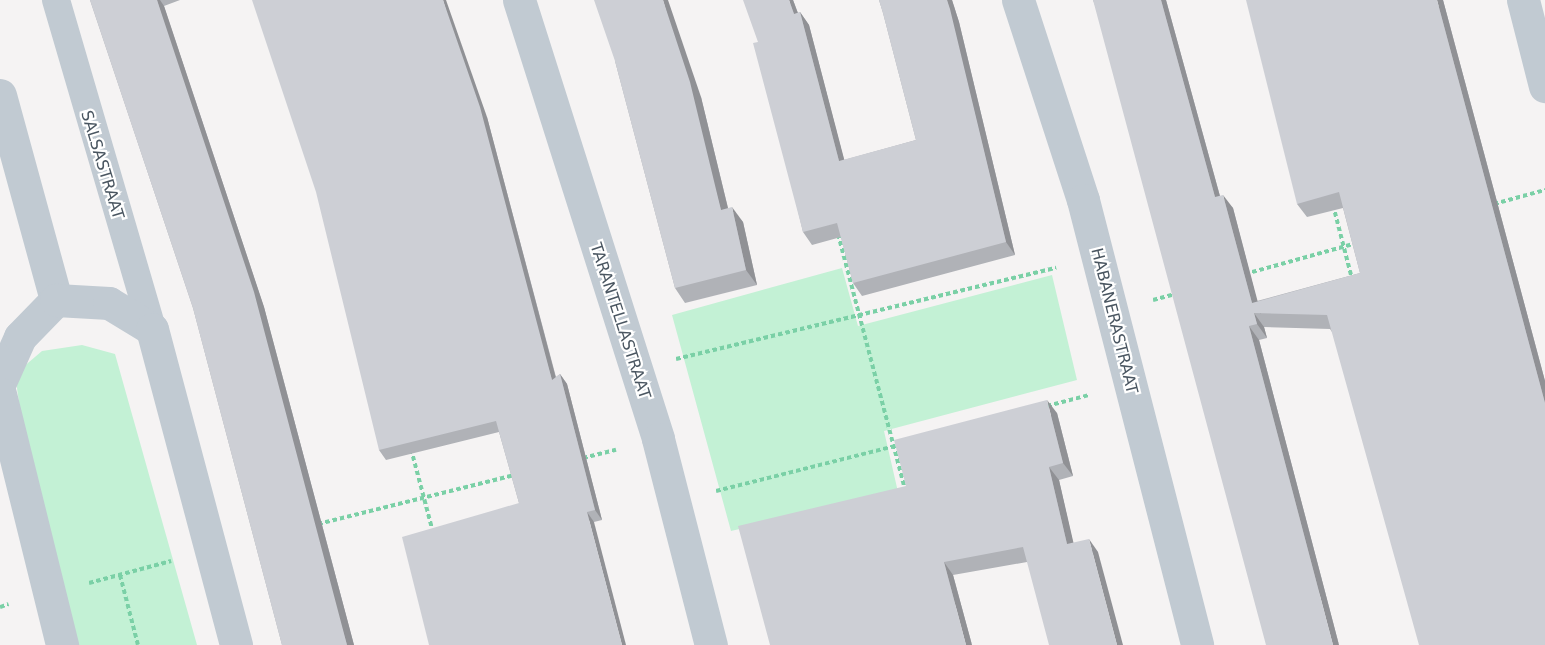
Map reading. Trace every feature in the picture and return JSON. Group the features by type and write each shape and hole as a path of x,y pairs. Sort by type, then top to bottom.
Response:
{"street":[{"name":"TARANTELLASTRAAT","path":"519,0 658,440 711,645"},
{"name":"HABANERASTRAAT","path":"1018,0 1098,258 1197,645"},
{"path":"1523,0 1545,86"},
{"path":"0,95 56,300"},
{"path":"0,382 20,337 56,300 109,303 152,329"},
{"name":"SALSASTRAAT","path":"152,329 236,645"},
{"path":"0,394 62,645"}],"lane":[{"name":"SALSASTRAAT","path":"56,0 152,329"}],"path":[{"path":"1489,206 1545,190"},
{"path":"1332,202 1356,292"},
{"path":"835,225 908,501"},
{"path":"1233,278 1366,240"},
{"path":"635,368 860,318 1098,258"},
{"path":"1112,312 1189,290"},
{"path":"1040,408 1130,384"},
{"path":"580,459 658,440"},
{"path":"409,441 436,543"},
{"path":"675,502 904,443"},
{"path":"312,526 524,473"},
{"path":"0,607 211,551"},
{"path":"120,575 138,645"}],"green space":[{"path":"842,268 858,326 1052,275 1077,380 884,431 898,492 731,531 672,315"},
{"path":"82,345 115,354 197,645 74,645 28,466 15,374 42,351"}],"building":[{"path":"90,0 157,0 254,292 347,645 282,645 193,308"},
{"path":"252,0 443,0 480,107 552,380 560,374 595,510 587,512 622,645 429,645 402,537 519,503 496,421 379,450 316,192"},
{"path":"594,0 663,0 690,82 721,210 732,207 746,270 675,288 615,61"},
{"path":"743,0 789,0 794,14 800,12 839,161 916,140 879,0 947,0 1006,242 853,283 837,223 803,232 753,43 758,42"},
{"path":"1093,0 1161,0 1215,197 1223,195 1252,303 1360,273 1339,192 1297,204 1246,0 1437,0 1545,403 1545,645 1419,645 1327,315 1254,313 1257,324 1249,326 1333,645 1266,645"},
{"path":"1047,400 1063,463 1049,467 1067,544 1089,539 1117,645 1049,645 1023,547 944,562 966,645 770,645 738,526 906,486 894,440"}]}
